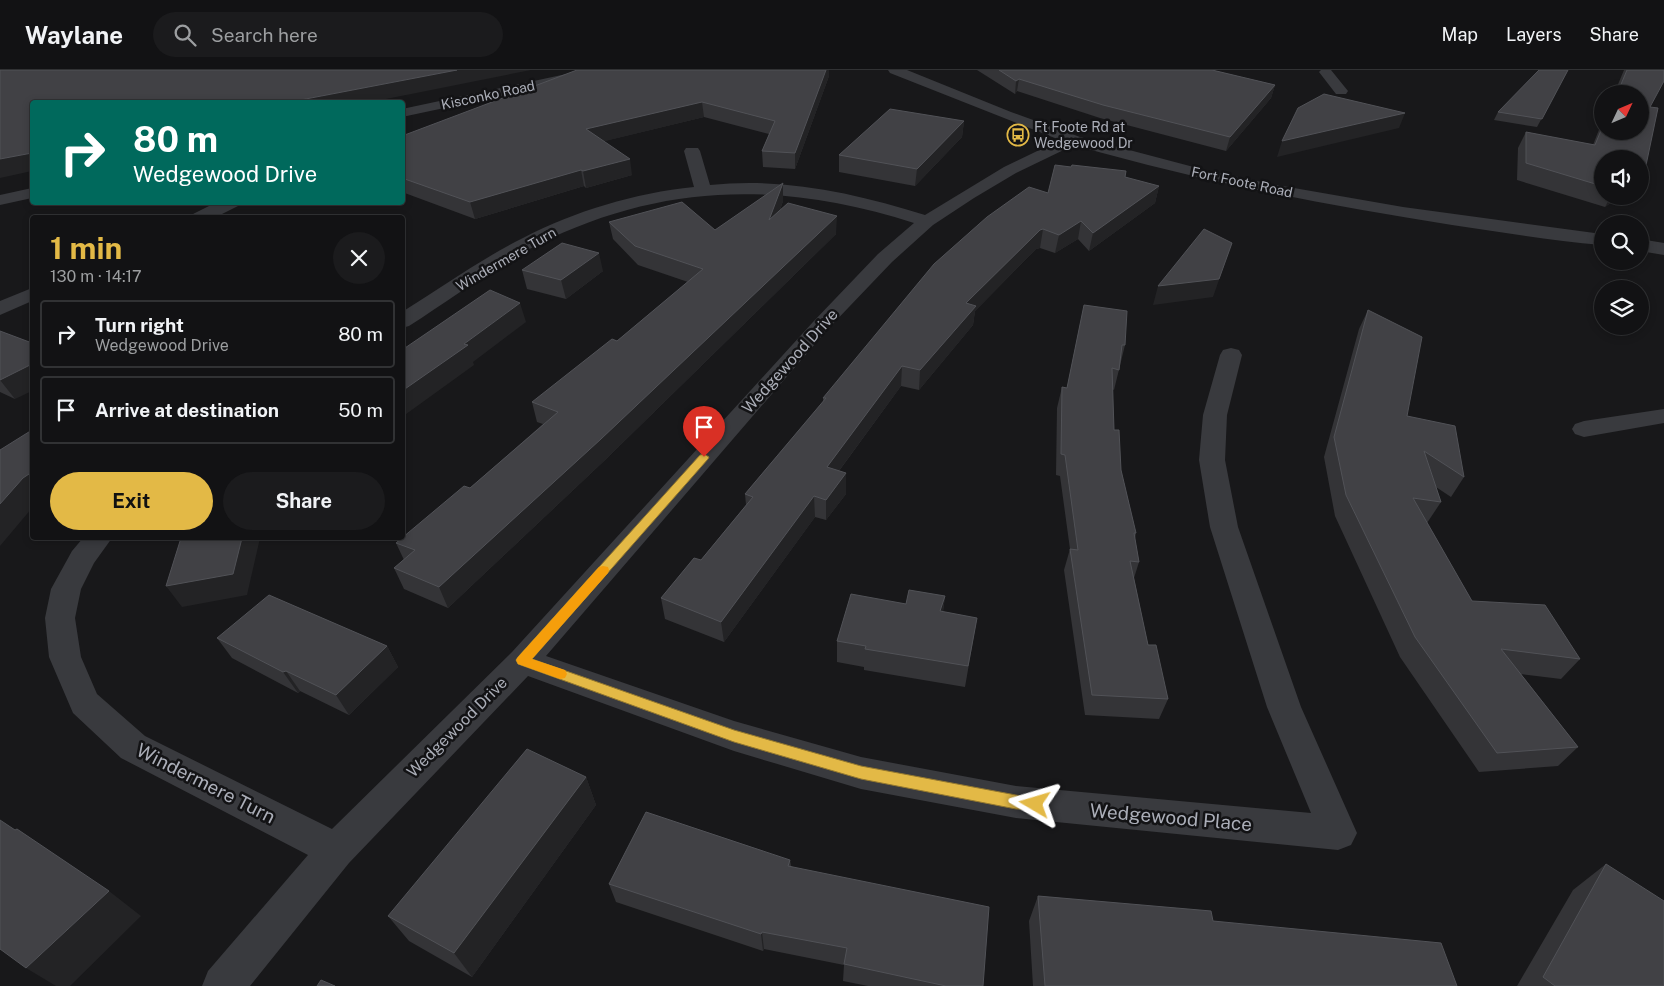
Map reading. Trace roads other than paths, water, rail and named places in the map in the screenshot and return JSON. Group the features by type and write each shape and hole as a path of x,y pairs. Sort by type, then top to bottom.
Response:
{"street":[{"name":"Kisconko Road","path":"405,112 481,97 582,72 603,70"},
{"name":"Fort Foote Road","path":"898,70 1074,139 1191,171 1334,202 1594,239"},
{"path":"1324,71 1341,91"},
{"path":"405,126 481,97"},
{"name":"Wedgewood Drive","path":"223,986 336,850 523,660 820,326 886,258 927,221 1010,170 1074,139"},
{"path":"692,151 703,190"},
{"name":"Windermere Turn","path":"405,320 512,252 546,233 577,220 622,206 668,195 703,190 784,190 819,193 854,200 927,221"},
{"path":"0,200 30,193"},
{"path":"205,215 226,205"},
{"path":"1649,246 1664,248"},
{"path":"0,309 30,295"},
{"name":"Wedgewood Place","path":"523,660 734,736 861,772 1016,802 1338,832 1284,707 1224,527 1212,460 1215,415 1231,355"},
{"path":"1584,429 1664,416"},
{"name":"Windermere Turn","path":"96,540 82,558 66,589 60,618 65,657 85,703 133,747 336,850"}],"place":[{"name":"Ft Foote Rd at Wedgewood Dr","path":"1018,135"}]}
